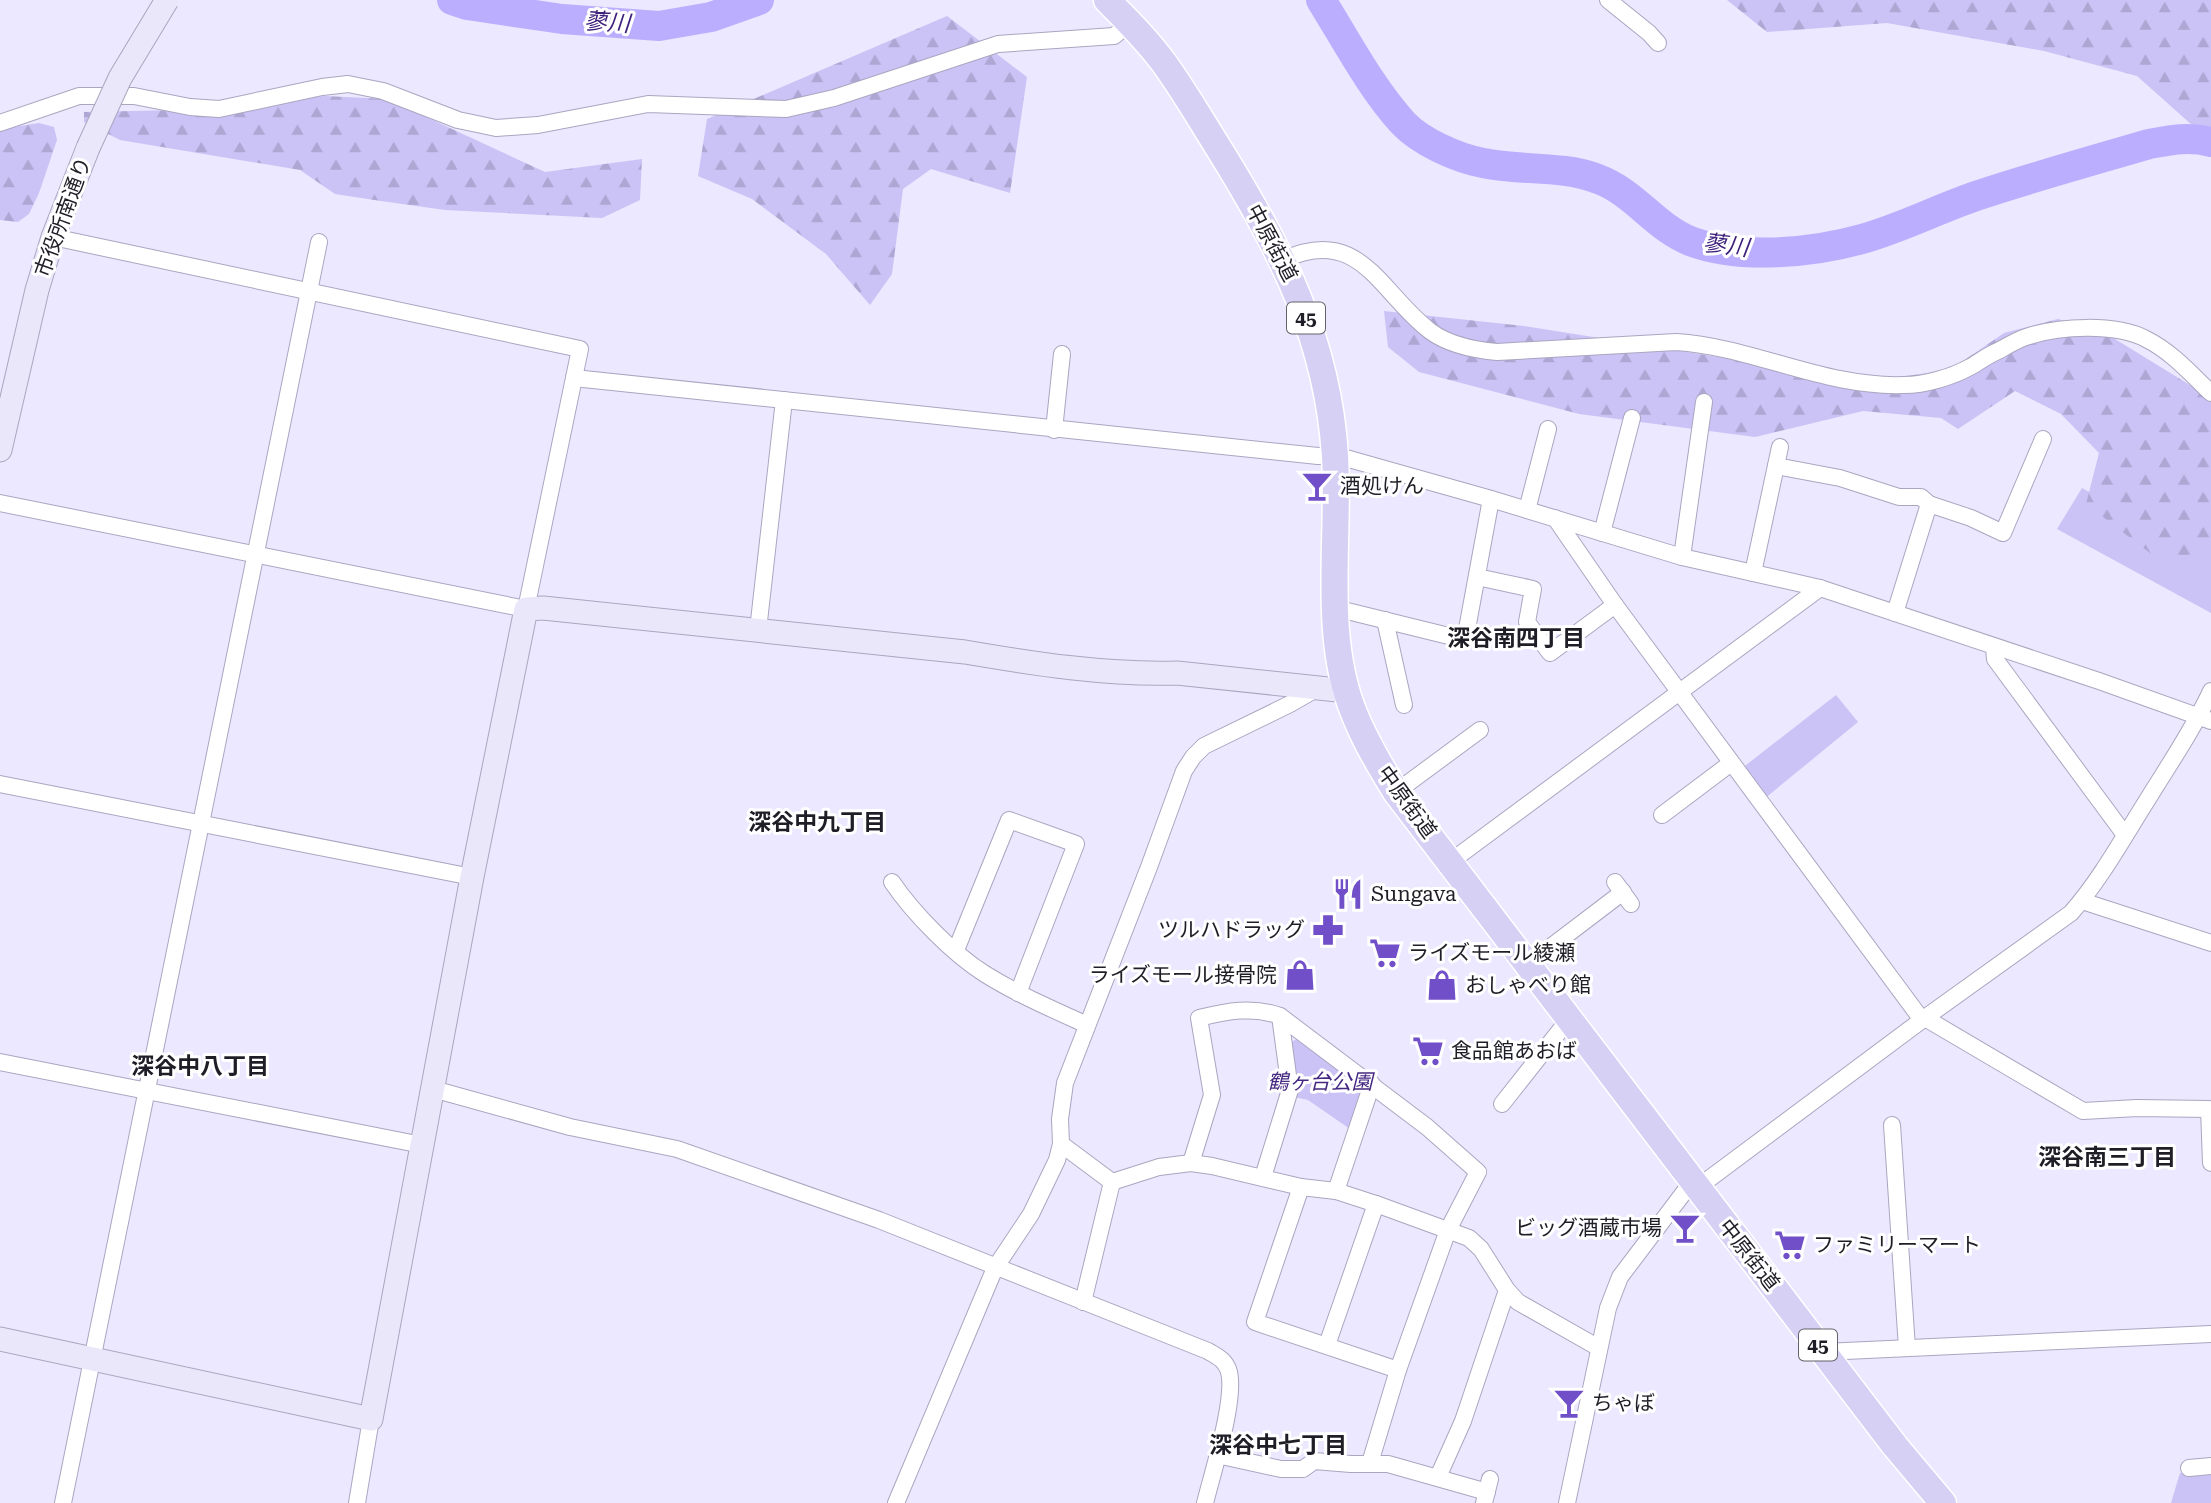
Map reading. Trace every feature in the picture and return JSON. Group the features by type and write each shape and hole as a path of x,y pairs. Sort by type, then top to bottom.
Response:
{"main road":[{"name":"中原街道","path":"1107,0 1130,23 1179,84 1233,171 1283,260 1300,299 1320,361 1335,456 1335,608 1339,655 1347,691 1365,740 1396,792 1527,965 1895,1447 1943,1503"}],"street":[{"name":"市役所南通り","path":"0,450 24,342 53,237 88,148 120,78 167,0"},
{"path":"1608,0 1658,43"},
{"path":"0,123 79,96 134,96 190,107 219,108 348,84 383,90 458,120 496,128 538,125 648,104 786,108 834,99 998,44 1114,36 1130,23"},
{"path":"53,237 580,349 472,877 357,1503"},
{"path":"63,1503 319,242"},
{"path":"1283,260 1317,248 1348,255 1371,271 1431,332 1452,343 1475,350 1497,352 1696,343 1724,347 1838,380 1906,386 1938,379 1968,368 2025,337 2050,331 2116,329 2145,339 2174,357 2211,393"},
{"path":"1054,430 1062,354"},
{"path":"574,378 1054,430 1335,456 1491,499 1682,557 1820,588 2205,719"},
{"path":"758,630 784,400"},
{"path":"1682,557 1704,402"},
{"path":"1602,533 1632,418"},
{"path":"1527,510 1548,429"},
{"path":"1776,466 1840,478 1899,497 1921,497 1929,504 1971,518 2003,533 2043,439"},
{"path":"1753,573 1780,447"},
{"path":"1335,608 1465,640 1491,499"},
{"path":"0,503 526,609 543,608 965,652 1029,663 1154,674 1177,673 1347,691"},
{"path":"1895,613 1929,504"},
{"path":"1555,518 1679,693 1924,1019 2083,1111 2137,1108 2209,1109 2211,1164"},
{"path":"1477,577 1533,589 1527,622 1550,653 1615,605"},
{"path":"1450,862 1820,588"},
{"path":"1385,620 1404,705"},
{"path":"1994,647 1995,659 2125,835"},
{"path":"896,1503 995,1268 1031,1214 1057,1160 1061,1144 1060,1119 1065,1083 1184,771 1204,746 1316,689"},
{"path":"1567,1503 1608,1308 1620,1277 1685,1191 1709,1179 2071,913 2082,901 2205,719 2211,691"},
{"path":"1396,792 1480,730"},
{"path":"1662,815 1731,763"},
{"path":"0,784 472,877"},
{"path":"956,950 1009,820 1076,844 1018,993"},
{"path":"892,882 923,921 982,972 1018,993 1087,1025"},
{"path":"1527,965 1623,893"},
{"path":"2082,901 2211,943"},
{"path":"1191,1164 1212,1095 1199,1018 1232,1010 1280,1016 1427,1127 1478,1172 1448,1230 1398,1370 1370,1463"},
{"path":"1263,1178 1290,1090 1280,1016"},
{"path":"1502,1104 1569,1019"},
{"path":"0,1062 422,1145"},
{"path":"1336,1191 1372,1084"},
{"path":"433,1089 570,1127 677,1149 879,1220 1208,1351 1221,1359 1228,1370 1231,1391 1205,1503"},
{"path":"1892,1125 1907,1348"},
{"path":"1061,1144 1112,1182"},
{"path":"1112,1182 1159,1167 1191,1164 1212,1166 1301,1187 1336,1191 1376,1204 1468,1238 1481,1249 1507,1290 1518,1302 1599,1348"},
{"path":"1083,1302 1112,1182"},
{"path":"1301,1187 1255,1322 1398,1370"},
{"path":"1326,1345 1376,1204"},
{"path":"1437,1477 1463,1422 1507,1290"},
{"path":"1824,1352 2211,1334"},
{"path":"0,1339 371,1419"},
{"path":"1217,1454 1282,1469 1303,1469 1314,1461 1388,1464 1487,1491"},
{"path":"2189,1468 2211,1466"}],"green space":[{"path":"1727,0 2211,0 2211,142 2137,76 2044,51 1887,23 1767,32"},
{"path":"947,16 1027,77 1010,193 931,169 903,189 892,274 870,305 826,254 752,199 698,176 707,119"},
{"path":"325,96 387,99 545,172 642,159 640,200 602,218 445,210 335,194 300,170 120,140 84,122 84,112 180,110"},
{"path":"39,123 54,127 57,140 39,193 29,214 18,222 0,220 0,129"},
{"path":"1384,311 1524,326 1869,381 1950,370 2004,333 2058,319 2102,331 2211,398 2211,564 2196,556 2179,560 2154,556 2086,504 2099,453 2061,414 2015,391 1958,429 1941,418 1863,411 1755,437 1579,414 1419,372 1388,347"},
{"path":"2082,488 2211,558 2211,613 2057,529"},
{"path":"1836,695 1858,722 1764,799 1741,769"},
{"name":"鶴ヶ台公園","path":"1298,1038 1360,1084 1363,1093 1350,1129 1308,1100 1294,1097 1290,1043"},
{"path":"2211,1471 2211,1503 2171,1503 2180,1473"}],"waterway":[{"name":"蓼川","path":"452,0 467,5 562,19 659,26 711,17 759,0"},
{"name":"蓼川","path":"1321,0 1391,109 1403,123 1429,143 1483,163 1556,170 1598,179 1623,192 1677,235 1710,247 1731,251 1799,251 1842,244 1891,229 1997,189 2149,144 2188,139 2211,142"}],"place":[{"name":"酒処けん","path":"1317,486"},
{"name":"Sungava","path":"1348,894"},
{"name":"ツルハドラッグ","path":"1328,930"},
{"name":"ライズモール綾瀬","path":"1385,953"},
{"name":"ライズモール接骨院","path":"1300,975"},
{"name":"おしゃべり館","path":"1442,985"},
{"name":"食品館あおば","path":"1428,1051"},
{"name":"ビッグ酒蔵市場","path":"1685,1228"},
{"name":"ファミリーマート","path":"1790,1245"},
{"name":"ちゃぼ","path":"1569,1403"}],"district":[{"name":"深谷南四丁目","path":"1516,638"},
{"name":"深谷中九丁目","path":"817,822"},
{"name":"深谷中八丁目","path":"200,1066"},
{"name":"深谷南三丁目","path":"2107,1157"},
{"name":"深谷中七丁目","path":"1278,1445"}]}
